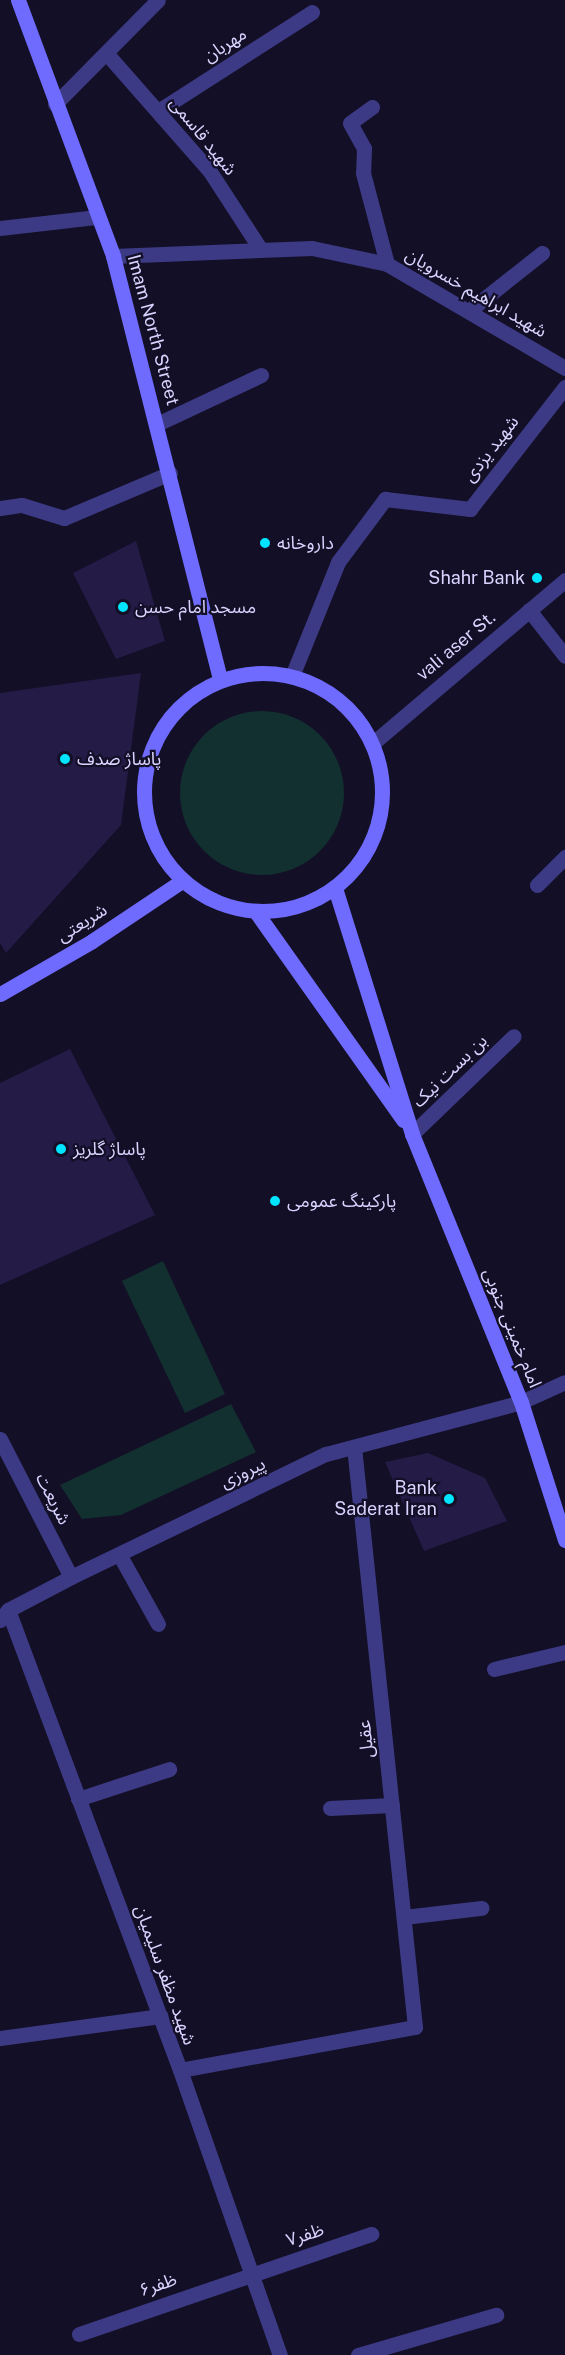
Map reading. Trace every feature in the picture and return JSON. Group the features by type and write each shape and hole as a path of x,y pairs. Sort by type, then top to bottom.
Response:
{"main road":[{"name":"Imam North Street","path":"18,0 113,256 158,424 220,680"},
{"path":"256,672 292,676 325,689 346,707 373,743 382,782 379,822 362,859 335,888 284,910 256,912 216,903 182,881 157,849 143,810 145,770 159,732 186,700 220,680 256,672"},
{"name":"شریعتی","path":"0,994 92,941 182,881"},
{"path":"335,888 412,1134"},
{"path":"256,912 412,1134"},
{"name":"امام خمینی جنوبی","path":"412,1134 521,1401 565,1540"}],"street":[{"path":"55,104 158,0"},
{"name":"مهربان","path":"159,111 312,12"},
{"name":"شهید قاسمی","path":"106,54 209,170 261,250"},
{"path":"372,107 350,123 364,148 363,173 387,264"},
{"path":"0,228 97,217"},
{"name":"شهید ابراهیم خسرویان","path":"113,256 312,248 387,264 470,310 565,368"},
{"path":"470,310 542,253"},
{"path":"158,424 261,375"},
{"name":"شهید یزدی","path":"292,676 338,562 385,499 470,508 565,387"},
{"path":"0,508 22,505 64,518 170,473"},
{"name":"vali aser St.","path":"373,743 565,580"},
{"path":"529,610 565,656"},
{"path":"537,885 565,857"},
{"name":"بن بست نیک","path":"412,1134 514,1036"},
{"name":"پیروزی","path":"4,1615 71,1577 327,1454 521,1401 565,1382"},
{"name":"شریعت","path":"0,1439 71,1577"},
{"name":"عقیل","path":"180,2070 415,2027 354,1447"},
{"path":"119,1554 158,1624"},
{"name":"شهید مظفر سلیمیان","path":"4,1615 78,1799 160,2016 280,2355"},
{"path":"494,1669 565,1652"},
{"path":"78,1799 169,1769"},
{"path":"330,1808 392,1805"},
{"path":"404,1917 481,1908"},
{"path":"0,2038 160,2016"},
{"name":"ظفر۷","path":"251,2274 371,2234"},
{"name":"ظفر۶","path":"79,2334 251,2274"},
{"path":"358,2355 496,2315"}],"green space":[{"path":"262,711 278,712 294,717 308,724 320,735 331,747 338,761 343,777 343,809 338,825 331,839 320,851 308,862 294,869 278,874 262,875 246,874 230,869 216,862 204,851 193,839 186,825 181,809 180,793 181,777 186,761 193,747 204,735 216,724 230,717 246,712"},
{"path":"163,1261 225,1394 185,1413 122,1281"},
{"path":"231,1404 256,1452 121,1515 82,1519 60,1485"}],"building":[{"name":"مسجد امام حسن","path":"136,541 165,641 116,659 73,573"},
{"name":"پاساژ صدف","path":"141,673 121,825 6,953 0,943 0,693"},
{"name":"پاساژ گلریز","path":"70,1049 155,1215 0,1285 0,1083"},
{"name":"Bank Saderat Iran","path":"428,1453 485,1478 507,1521 424,1551 385,1462"}],"place":[{"name":"داروخانه","path":"265,543"},
{"name":"Shahr Bank","path":"537,578"},
{"name":"مسجد امام حسن","path":"123,607"},
{"name":"پاساژ صدف","path":"65,759"},
{"name":"پاساژ گلریز","path":"61,1149"},
{"name":"پارکینگ عمومی","path":"275,1201"},
{"name":"Bank Saderat Iran","path":"449,1499"}]}
